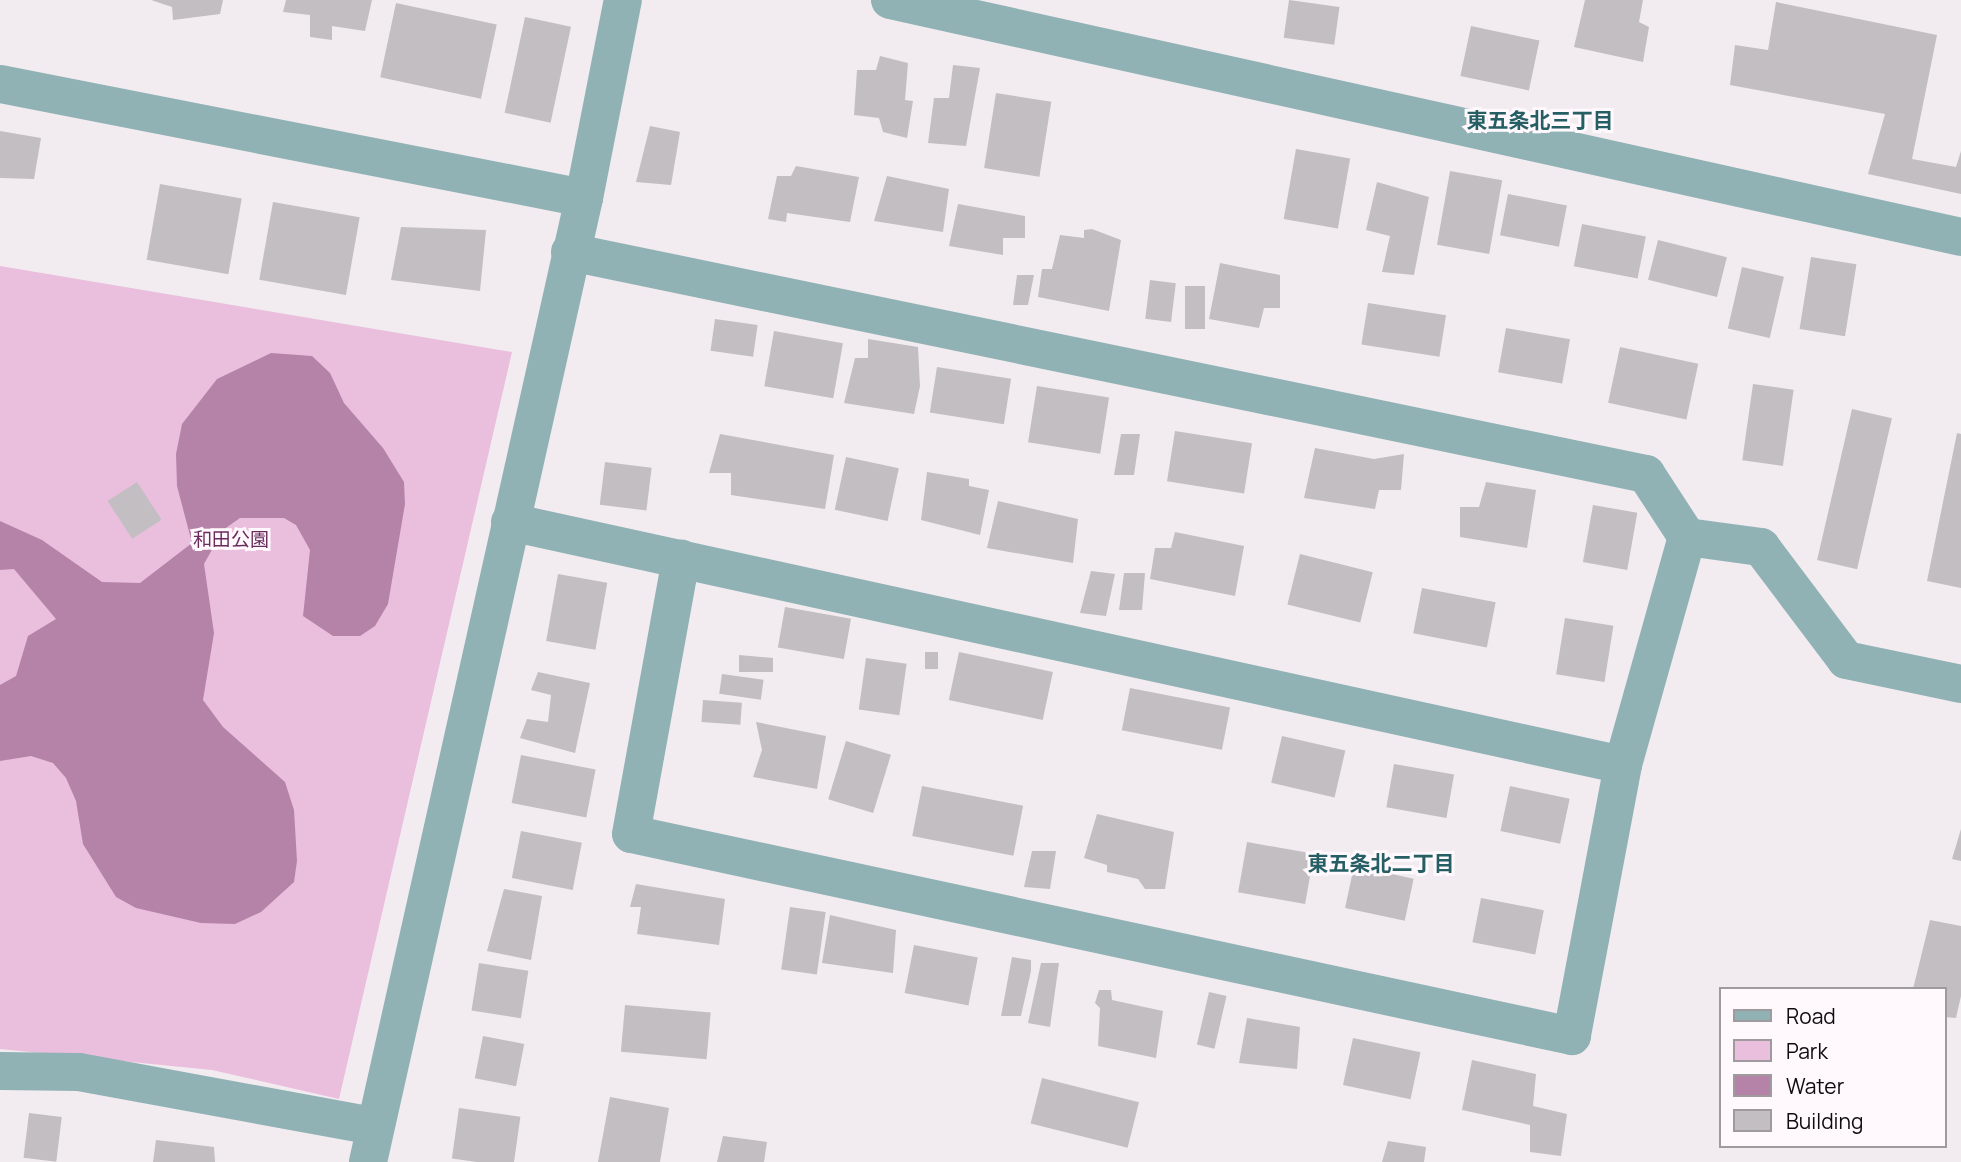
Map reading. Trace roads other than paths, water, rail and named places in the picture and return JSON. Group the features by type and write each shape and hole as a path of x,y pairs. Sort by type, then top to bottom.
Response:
{"street":[{"path":"0,1072 79,1072 371,1144 584,198 623,0"},
{"path":"890,0 1961,237"},
{"path":"0,85 584,198"},
{"path":"570,252 1646,474 1687,537 1623,765 1572,1036 631,834 681,558"},
{"path":"510,522 1623,765"},
{"path":"1687,537 1760,547 1846,660 1961,684"}],"water":[{"path":"271,353 312,356 330,373 344,403 383,448 404,482 405,504 388,604 375,626 360,636 333,636 303,616 310,550 296,525 284,518 240,518 223,530 204,564 214,633 203,700 223,727 285,782 294,810 297,861 294,882 261,912 235,924 201,923 136,908 116,897 83,844 76,801 66,778 53,763 31,756 0,761 0,685 16,676 28,636 56,619 14,569 0,570 0,521 42,540 102,582 140,583 192,543 177,486 176,454 182,424 217,379"}],"district":[{"name":"東五条北三丁目","path":"1540,120"},
{"name":"東五条北二丁目","path":"1381,863"}],"park label":[{"name":"和田公園","path":"231,540"}]}
